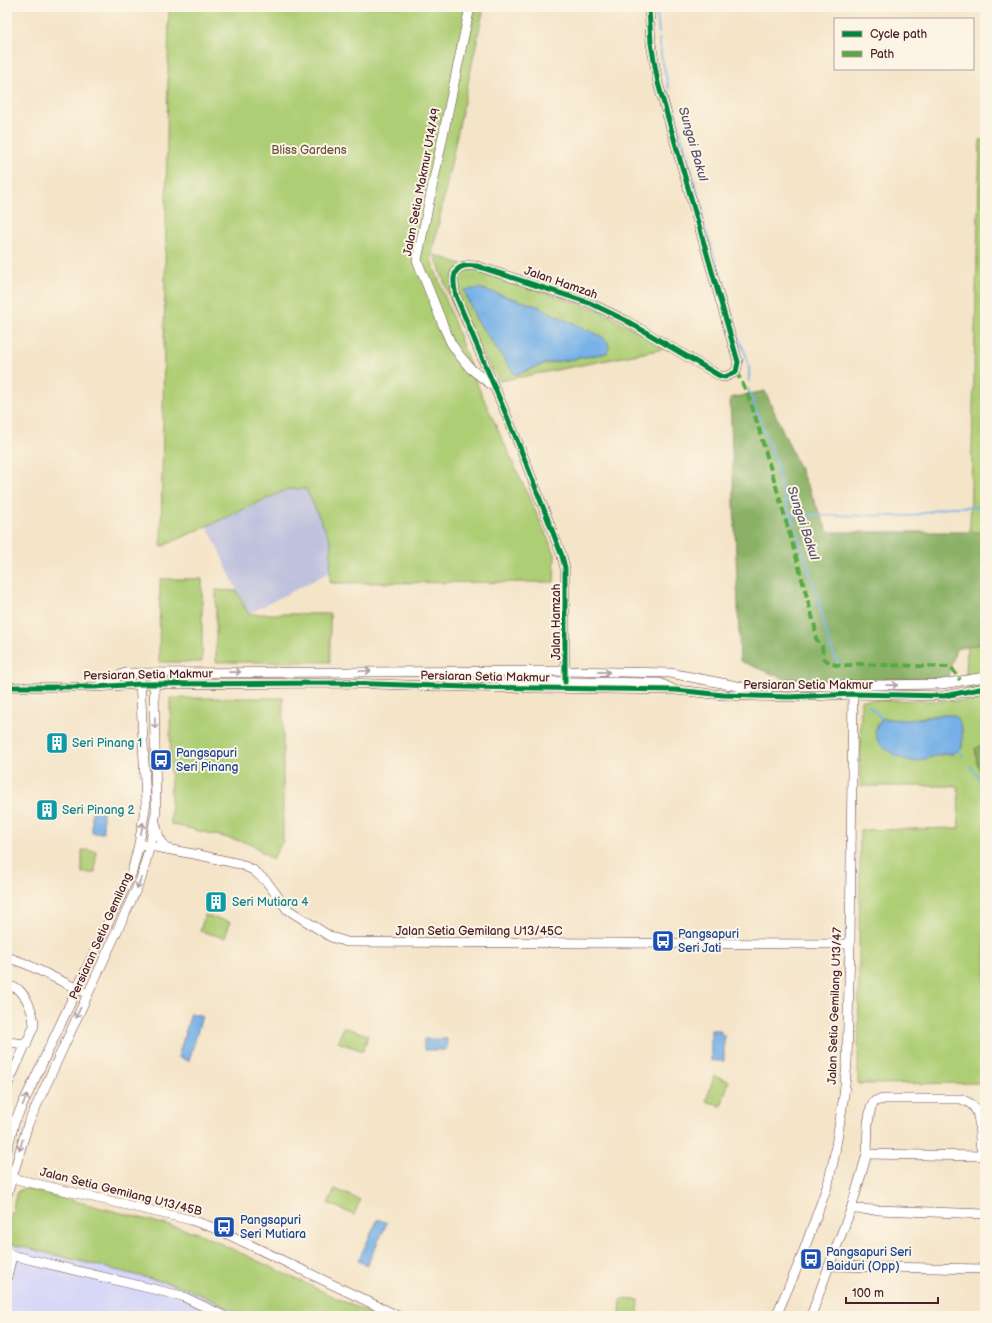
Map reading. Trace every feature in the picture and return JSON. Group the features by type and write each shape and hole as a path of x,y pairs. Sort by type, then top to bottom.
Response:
{"street":[{"name":"Jalan Setia Makmur U14/49","path":"470,7 417,260 451,343 471,369 494,386"},
{"name":"Jalan Hamzah","path":"565,682 565,568 562,556 519,445 456,296 454,276 457,270 464,266 477,266 590,303 624,320 720,376 725,377 736,372 738,362 658,83 652,43 649,7"},
{"name":"Persiaran Setia Makmur","path":"94,687 125,673 565,671 670,673 742,687 853,690 944,696 985,688"},
{"name":"Persiaran Setia Gemilang","path":"7,1195 9,1177 28,1124 141,879 150,845 157,796 154,673"},
{"name":"Persiaran Setia Gemilang","path":"7,1150 14,1123 132,872 139,844 146,803 140,674"},
{"name":"Persiaran Setia Makmur","path":"7,687 94,687 140,684 344,683 676,690 723,695 789,697 853,690 942,684 985,677"},
{"path":"498,687 513,681 660,683 676,690"},
{"name":"Jalan Setia Gemilang U13/47","path":"776,1316 802,1254 828,1184 834,1158 843,1102 847,1063 850,944 853,690"},
{"path":"146,859 166,848 159,837 154,820"},
{"name":"Jalan Setia Gemilang U13/45C","path":"139,844 166,848 240,864 253,870 267,882 287,909 331,937 347,942 850,944"},
{"path":"7,957 26,964 88,993"},
{"path":"7,986 18,990 24,996 34,1022 34,1026 27,1044 7,1086"},
{"path":"7,1042 27,1044"},
{"path":"811,1316 828,1266 851,1209 867,1154 868,1123 871,1107 875,1101 884,1099 961,1099 974,1106 984,1158 867,1154"},
{"name":"Jalan Setia Gemilang U13/45B","path":"9,1177 199,1222 398,1316"},
{"path":"851,1209 985,1214"},
{"path":"7,1277 10,1255 182,1296 224,1316"},
{"path":"828,1266 985,1270"}],"shaded area":[{"path":"288,489 306,489 331,542 330,572 248,614 207,525"},
{"path":"7,1243 184,1287 245,1316 7,1316"}],"green space":[{"name":"Bliss Gardens","path":"169,7 484,7 431,259 476,382 555,554 554,582 330,583 331,542 306,489 288,489 161,547"},
{"path":"980,140 985,140 985,1083 858,1084 860,830 959,828 958,786 860,786 861,700 973,701 966,682","holes":["940,715 953,754 947,753 941,755 878,724 885,719 908,720"]},
{"path":"435,255 601,311 669,348 500,381 457,319","holes":["482,289 540,307 557,316 607,353 544,364 515,374 477,319 467,299"]},
{"path":"765,391 828,532 985,532 985,643 956,649 947,679 787,680 740,661 730,398"},
{"path":"160,579 202,579 202,662 159,662"},
{"path":"216,590 237,591 248,614 330,614 330,662 216,662"},
{"path":"170,698 283,698 283,841 272,860 252,844 171,824"},
{"path":"982,745 985,749 985,782 977,763 975,749"},
{"path":"82,850 96,851 95,873 82,873"},
{"path":"205,915 230,922 225,938 200,931"},
{"path":"343,1027 368,1035 363,1051 338,1042"},
{"path":"714,1076 729,1081 721,1106 706,1101"},
{"path":"24,1188 198,1233 375,1316 245,1316 184,1287 7,1243 7,1232 17,1192"},
{"path":"335,1189 360,1200 354,1215 328,1203"},
{"path":"621,1299 639,1300 638,1316 620,1316"}],"water":[{"path":"482,289 540,307 601,336 608,342 609,348 607,353 544,364 515,375 476,319 464,290"},
{"path":"940,715 954,715 960,722 963,734 962,748 953,754 944,754 913,761 891,753 879,743 875,731 878,724 881,722 881,717 885,719 908,720"},
{"path":"92,812 103,812 103,833 92,833"},
{"path":"191,1013 202,1016 189,1061 178,1057"},
{"path":"711,1030 721,1030 721,1035 724,1035 724,1061 711,1061"},
{"path":"424,1039 447,1039 446,1050 424,1050"},
{"path":"378,1219 387,1223 367,1265 358,1261"}],"waterway":[{"name":"Sungai Bakul","path":"656,7 659,33"},
{"name":"Sungai Bakul","path":"659,39 669,89"},
{"name":"Sungai Bakul","path":"670,95 699,198"},
{"name":"Sungai Bakul","path":"702,206 703,223 732,315 735,332 745,352 749,368 749,381"},
{"name":"Sungai Bakul","path":"748,389 776,462 781,487 808,567 830,647 838,663"},
{"path":"791,515 910,516 951,507 985,507"},
{"name":"Sungai Bakul","path":"869,706 882,718"},
{"name":"Sungai Bakul","path":"957,750 963,756"},
{"name":"Sungai Bakul","path":"970,766 983,783"}],"marked path":[{"path":"736,372 751,403 758,426 804,585 815,627 816,639 822,646 823,658 839,666 857,664 951,667 960,680"}],"cycle path":[{"path":"565,682 565,568 562,556 519,445 456,296 454,278 455,274 460,268 466,266 477,266 590,303 625,320 720,376 725,377 736,372 738,362 658,83 651,43 649,7"},
{"path":"7,687 94,687 141,684 344,683 468,687 676,690 723,695 789,697 853,694 944,696 985,688"}],"place":[{"name":"Seri Pinang 1","path":"57,743"},
{"name":"Pangsapuri Seri Pinang","path":"161,760"},
{"name":"Seri Pinang 2","path":"47,810"},
{"name":"Seri Mutiara 4","path":"216,902"},
{"name":"Pangsapuri Seri Jati","path":"663,941"},
{"name":"Pangsapuri Seri Mutiara","path":"224,1227"},
{"name":"Pangsapuri Seri Baiduri (Opp)","path":"811,1259"}]}
